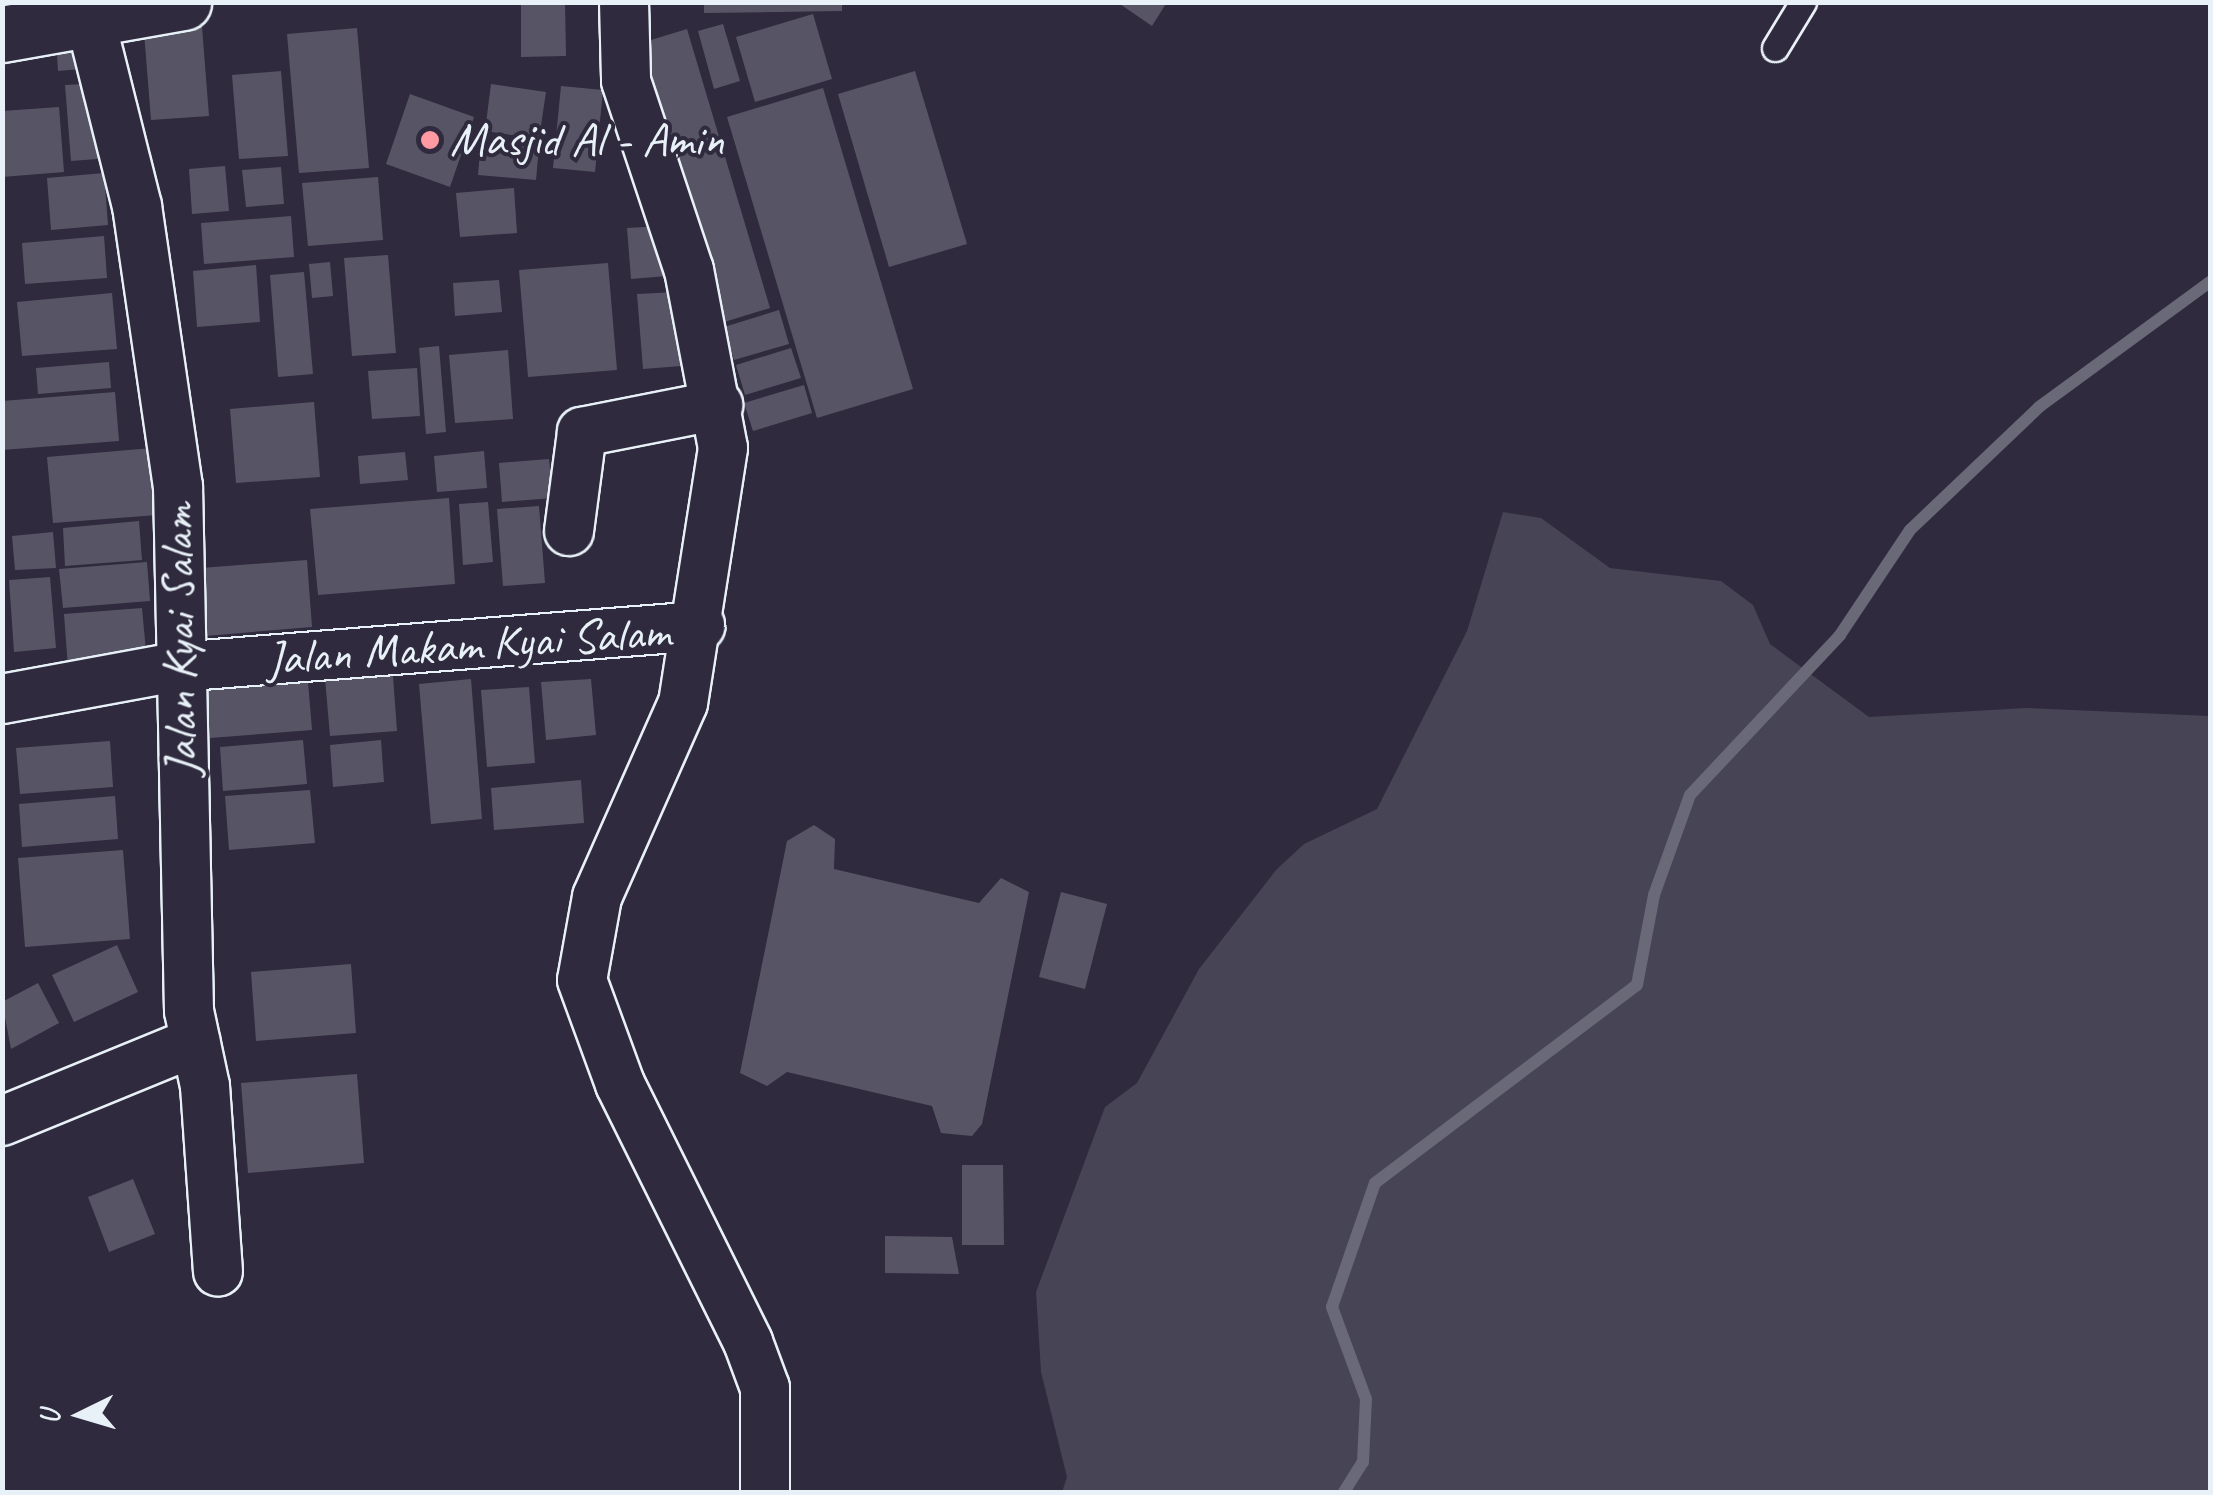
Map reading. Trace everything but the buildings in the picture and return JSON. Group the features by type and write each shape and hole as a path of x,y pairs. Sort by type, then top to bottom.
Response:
{"main road":[{"path":"2,34 89,15 183,2"}],"street":[{"name":"Jalan Makam Kyai Salam","path":"624,2 626,81 689,270 718,405 723,448 700,626 683,703 596,897 582,980 620,1084 748,1342 764,1388 765,1492"},
{"name":"Jalan Kyai Salam","path":"89,15 136,206 178,486 176,668 195,1042 218,1272"},
{"path":"569,531 582,432 718,405"},
{"name":"Jalan Makam Kyai Salam","path":"2,699 176,668 700,626"},
{"path":"2,1121 195,1042"}],"lane":[{"path":"1775,48 1803,2"}],"shaded area":[{"path":"1503,512 1541,518 1610,568 1721,581 1753,605 1770,644 1869,717 2026,708 2210,716 2210,1492 1062,1492 1067,1477 1041,1372 1036,1292 1105,1107 1137,1083 1199,969 1276,870 1304,844 1377,809 1467,631"}],"waterway":[{"path":"1344,1492 1363,1462 1366,1399 1332,1307 1375,1183 1637,985 1654,895 1690,795 1840,635 1910,530 2039,407 2210,282"}],"place":[{"name":"Masjid Al - Amin","path":"430,140"}]}
